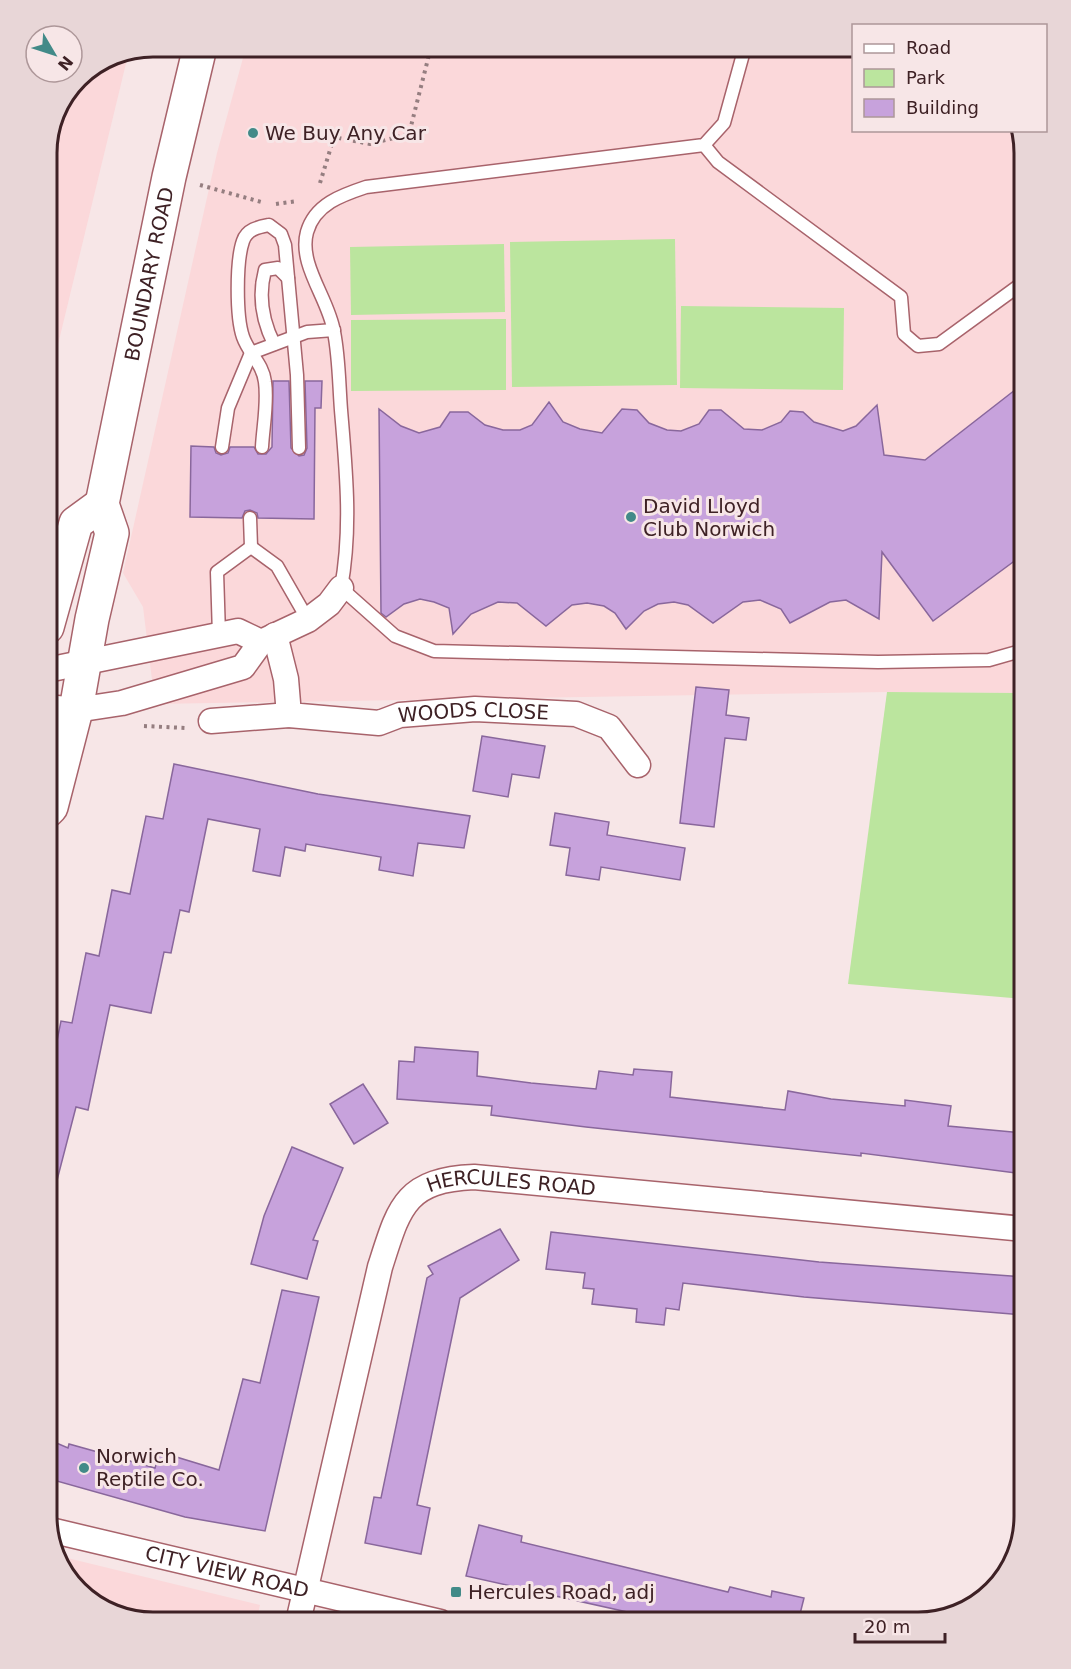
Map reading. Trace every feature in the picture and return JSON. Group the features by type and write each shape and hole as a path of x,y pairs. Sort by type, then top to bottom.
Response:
{"highway":[{"name":"BOUNDARY ROAD","path":"102,504 169,177 197,57"},
{"path":"57,591 76,523 102,504 112,533 84,660 62,708 57,753"}],"street":[{"path":"62,708 122,703 243,667 268,638 308,620 329,604 341,588"},
{"path":"57,667 84,660 238,632 268,638"},
{"path":"268,638 286,679 289,715"},
{"name":"WOODS CLOSE","path":"211,722 289,715 378,723 400,715 476,709 576,714 609,727 638,765"},
{"name":"HERCULES ROAD","path":"300,1612 380,1267 396,1216 416,1191 443,1178 474,1177 1014,1228"},
{"name":"CITY VIEW ROAD","path":"59,1532 398,1612"}],"lane":[{"path":"742,57 724,123 704,145 664,152 366,187 337,196 316,214 308,230 304,249 334,330 349,502 346,558 341,588 395,636 434,651 878,662 989,660 1014,653"},
{"path":"704,145 718,162 902,297 904,334 918,346 939,344 1014,289"},
{"path":"262,447 266,383 261,365 251,353 240,330 237,295 243,239 254,228 269,225 281,234 285,245 297,375 299,448"},
{"path":"274,344 263,318 261,287 265,270 278,268 288,278"},
{"path":"222,447 228,408 251,353 307,332 334,330"},
{"path":"250,518 251,547"},
{"path":"251,547 277,566 308,620"},
{"path":"219,635 217,572 251,547"}],"path":[{"path":"324,172 334,137 370,144 409,134 428,57"},
{"path":"169,177 272,204"},
{"path":"139,726 203,729 211,722"}],"shaded area":[{"path":"243,57 852,57 852,132 1012,132 1014,153 1014,693 887,692 155,704 143,607 123,573 217,153"},
{"path":"127,61 57,349 57,146 60,128 77,94 100,73"},
{"path":"67,1558 260,1605 258,1612 146,1612 134,1610 100,1596 81,1579"}],"green space":[{"path":"675,239 677,385 512,387 510,242"},
{"path":"504,244 505,312 351,315 350,247"},
{"path":"681,306 844,308 843,390 680,388"},
{"path":"506,319 506,390 351,391 351,320"},
{"path":"887,692 1014,693 1014,998 848,984"}],"building":[{"path":"273,381 289,381 291,448 299,456 304,455 307,448 305,381 322,381 321,408 315,408 314,519 258,518 257,513 250,510 245,511 242,518 190,517 191,446 214,447 216,453 221,455 228,453 230,447 254,447 258,454 266,454 272,447"},
{"name":"David Lloyd Club Norwich","path":"1014,391 1014,561 933,621 882,552 879,619 846,600 830,602 790,623 781,609 760,600 743,602 713,623 688,605 674,602 658,604 644,611 626,629 615,613 604,606 587,603 572,605 546,626 517,603 498,602 471,614 453,634 449,608 434,602 420,599 404,604 386,617 381,613 379,409 401,426 419,433 440,427 450,412 468,412 485,425 503,430 520,430 532,425 549,402 563,422 580,429 602,433 622,409 637,410 649,423 667,430 681,431 699,424 709,410 721,410 744,429 762,430 781,422 790,411 803,412 814,422 843,431 856,426 877,405 884,455 925,460"},
{"path":"696,687 729,690 726,715 749,718 746,740 725,738 714,827 680,823"},
{"path":"482,736 545,746 539,778 512,774 508,797 473,791"},
{"path":"174,764 318,794 470,816 464,848 418,843 413,876 379,870 381,857 306,844 305,851 285,847 280,876 253,871 260,829 208,819 189,912 180,910 171,953 164,952 151,1013 110,1005 88,1110 76,1107 57,1180 57,1040 61,1021 72,1023 86,953 99,956 112,890 130,894 146,816 163,819"},
{"path":"555,813 609,822 607,835 685,848 680,880 601,867 599,880 566,875 570,848 550,845"},
{"path":"415,1047 478,1052 477,1076 596,1089 599,1071 633,1075 634,1069 672,1072 670,1097 785,1110 788,1091 831,1099 905,1106 905,1100 951,1106 948,1126 1014,1132 1014,1173 861,1153 861,1156 586,1127 491,1115 492,1106 397,1099 399,1061 414,1062"},
{"path":"363,1084 388,1123 354,1144 330,1104"},
{"path":"292,1147 343,1168 313,1240 318,1241 307,1279 251,1264 264,1216"},
{"path":"500,1229 519,1260 460,1298 417,1505 430,1508 421,1554 365,1543 374,1497 381,1498 427,1278 433,1274 428,1266"},
{"path":"551,1232 819,1262 1014,1276 1014,1314 804,1297 683,1283 679,1310 666,1308 664,1325 636,1322 637,1309 592,1304 594,1289 583,1288 585,1273 546,1269"},
{"path":"282,1290 319,1297 265,1531 185,1517 57,1481 57,1443 68,1448 69,1444 155,1468 160,1452 219,1470 243,1379 260,1383"},
{"path":"479,1525 522,1536 521,1542 728,1592 730,1587 771,1597 772,1591 804,1598 800,1612 627,1612 466,1576"}],"place":[{"name":"We Buy Any Car","path":"253,133"},
{"name":"David Lloyd Club Norwich","path":"631,517"},
{"name":"Norwich Reptile Co.","path":"84,1468"},
{"name":"Hercules Road, adj","path":"456,1592"}]}
